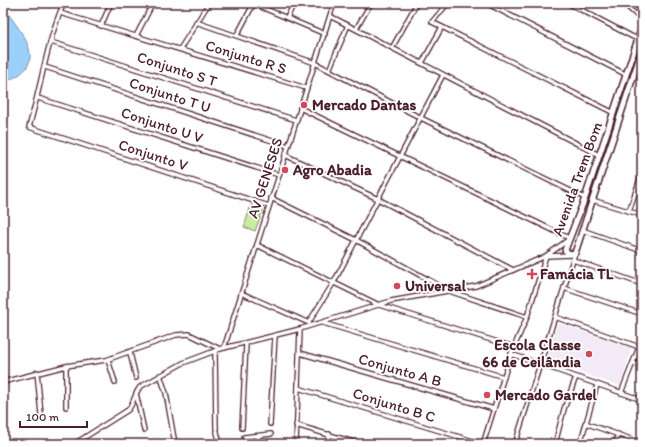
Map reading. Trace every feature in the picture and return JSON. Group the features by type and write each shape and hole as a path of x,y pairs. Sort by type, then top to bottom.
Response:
{"street":[{"path":"38,98 51,42 64,3"},
{"path":"101,26 111,3"},
{"path":"136,36 153,3"},
{"path":"180,49 209,3"},
{"path":"237,35 254,3 325,34"},
{"path":"287,18 294,3"},
{"name":"AV GENESES","path":"222,349 257,245 334,3"},
{"path":"356,29 371,3"},
{"path":"392,48 417,3"},
{"path":"448,3 432,22 614,113"},
{"path":"486,3 625,74"},
{"path":"568,3 640,39"},
{"path":"623,3 642,20"},
{"name":"Conjunto R S","path":"60,13 306,88"},
{"path":"330,16 599,156"},
{"path":"196,22 315,63 421,118 585,198"},
{"path":"329,70 348,25"},
{"path":"422,64 442,27"},
{"name":"Avenida Trem Bom","path":"642,27 640,39 625,74 614,113 585,198 565,250 573,254 642,50"},
{"name":"Conjunto S T","path":"51,42 296,120"},
{"name":"Conjunto T U","path":"45,67 288,146"},
{"path":"310,324 334,282 443,75"},
{"name":"Conjunto V","path":"38,98 29,127 269,206"},
{"name":"Conjunto U V","path":"38,98 279,175"},
{"path":"75,444 128,410 133,405 136,392 140,387 160,375 215,351 300,329 310,324 322,322 403,298 476,286 546,256 569,239 300,108"},
{"path":"285,155 378,199 513,270"},
{"path":"629,211 642,173"},
{"path":"271,198 356,240 449,291 527,317"},
{"path":"592,200 642,215"},
{"path":"582,230 642,251"},
{"path":"257,245 380,305 514,347"},
{"path":"515,444 539,363 573,260 573,254 567,256 546,256"},
{"path":"483,444 511,354 527,317 546,256"},
{"path":"573,260 642,284"},
{"path":"564,288 642,314"},
{"path":"241,292 310,324"},
{"path":"555,317 640,347 621,393"},
{"path":"322,322 504,377"},
{"path":"296,444 300,329"},
{"path":"3,382 37,372 108,360 130,353 176,334 194,336 222,349"},
{"path":"270,424 275,336"},
{"path":"242,428 246,344"},
{"path":"215,351 216,428 220,444"},
{"path":"130,353 136,378"},
{"name":"Conjunto A B","path":"300,353 494,409"},
{"path":"511,354 642,400"},
{"path":"108,360 114,382"},
{"path":"633,363 642,366"},
{"path":"66,366 66,407"},
{"path":"37,372 41,414"},
{"path":"160,375 166,393 175,444"},
{"path":"555,444 564,409 576,377"},
{"path":"580,444 597,385"},
{"name":"Conjunto B C","path":"298,388 483,444"},
{"path":"136,392 144,430"},
{"path":"585,423 642,443"},
{"path":"296,424 360,444"},
{"path":"244,437 271,434"},
{"path":"328,444 329,434"},
{"path":"615,444 618,434"},
{"path":"258,436 259,444"}],"shaded area":[{"name":"Escola Classe 66 de Ceilândia","path":"558,323 632,348 620,386 546,360"}],"green space":[{"path":"251,205 263,210 255,231 244,227"}],"water":[{"path":"3,7 25,38 29,48 30,58 27,67 18,75 3,82"}],"place":[{"name":"Mercado Dantas","path":"304,105"},
{"name":"Agro Abadia","path":"285,170"},
{"name":"Famácia TL","path":"532,274"},
{"name":"Universal","path":"397,286"},
{"name":"Escola Classe 66 de Ceilândia","path":"589,354"},
{"name":"Mercado Gardel","path":"487,395"}]}
